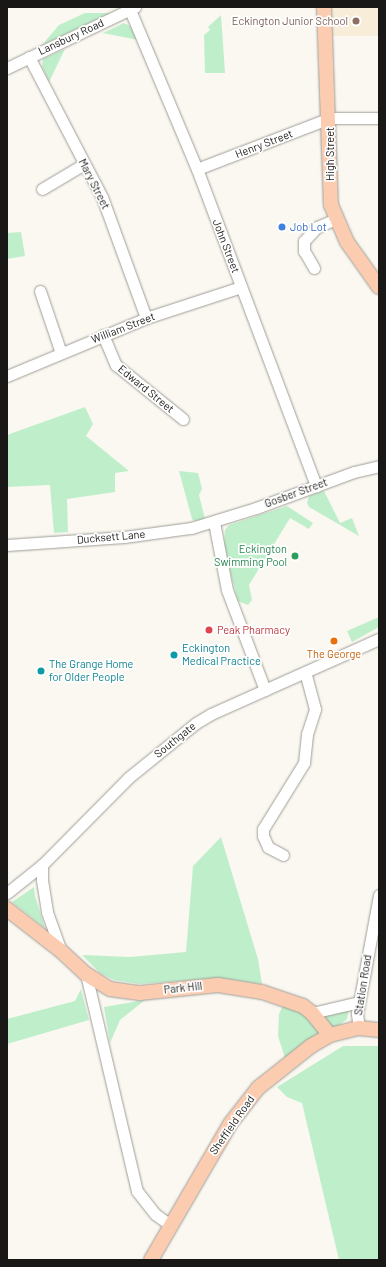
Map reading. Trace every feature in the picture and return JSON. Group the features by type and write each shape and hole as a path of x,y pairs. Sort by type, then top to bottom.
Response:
{"main road":[{"name":"High Street","path":"324,7 330,118 330,192 336,219 347,242 379,287"},
{"name":"Park Hill","path":"7,909 61,951 86,974 110,989 124,992 218,985 239,987 295,1002 312,1013 330,1035"},
{"name":"Sheffield Road","path":"170,1225 243,1105 273,1074 330,1035 359,1028 379,1030"},
{"path":"151,1260 170,1225"}],"street":[{"name":"Lansbury Road","path":"7,68 132,8"},
{"name":"John Street","path":"132,8 197,169 316,486"},
{"name":"Mary Street","path":"29,57 110,217 146,318"},
{"path":"330,118 379,118"},
{"name":"Henry Street","path":"197,169 330,118"},
{"path":"42,189 84,164"},
{"path":"314,268 304,251 304,241 317,227 336,219"},
{"name":"William Street","path":"7,376 146,318 242,287"},
{"path":"40,291 60,353"},
{"name":"Edward Street","path":"103,335 116,365 183,419"},
{"name":"Gosber Street","path":"214,522 316,486 379,466"},
{"path":"214,522 228,590 265,690"},
{"name":"Ducksett Lane","path":"7,546 124,537 214,522"},
{"name":"Southgate","path":"7,893 42,865 128,778 184,732 211,714 379,639"},
{"path":"283,855 268,847 263,836 263,829 304,762 307,734 315,709 305,672"},
{"path":"42,865 42,880 47,912 61,951"},
{"name":"Station Road","path":"359,1028 357,1014 376,933 379,895"},
{"path":"86,974 137,1191 155,1214 170,1225"},
{"path":"312,1013 359,1002"}],"shaded area":[{"name":"Eckington Junior School","path":"332,7 379,7 379,36 332,36"}],"green space":[{"path":"85,13 110,13 42,45 59,25"},
{"path":"221,15 225,73 205,73 204,35 210,30 208,27"},
{"path":"124,23 130,26 138,40 103,33"},
{"path":"65,49 49,82 42,66 43,59"},
{"path":"21,232 25,256 7,259 7,233"},
{"path":"85,407 93,424 86,436 129,471 115,473 115,492 67,499 68,532 54,533 50,485 7,487 7,435"},
{"path":"179,471 198,473 202,489 199,495 205,519 194,521 192,519"},
{"path":"324,491 340,523 352,518 359,536 309,507 307,503 309,496"},
{"path":"287,506 313,523 309,529 290,518 249,585 252,600 248,605 238,601 224,549 225,530 229,525"},
{"path":"379,617 379,627 352,642 347,631"},
{"path":"221,837 258,959 262,984 220,978 139,984 114,980 100,973 82,955 130,957 186,952 193,866"},
{"path":"34,887 35,896 45,928 12,902"},
{"path":"81,989 89,1020 7,1044 7,1019 75,1001"},
{"path":"145,1000 120,1020 110,1043 104,1007"},
{"path":"284,1003 302,1013 319,1032 285,1058 278,1036 279,1014"},
{"path":"349,1010 347,1019 337,1027 329,1026 322,1014"},
{"path":"343,1046 379,1046 379,1260 339,1260 302,1103 287,1097 277,1087"}],"place":[{"name":"Eckington Junior School","path":"356,21"},
{"name":"Job Lot","path":"282,227"},
{"name":"Eckington Swimming Pool","path":"295,556"},
{"name":"Peak Pharmacy","path":"209,630"},
{"name":"The George","path":"334,641"},
{"name":"Eckington Medical Practice","path":"174,655"},
{"name":"The Grange Home for Older People","path":"41,671"}]}
